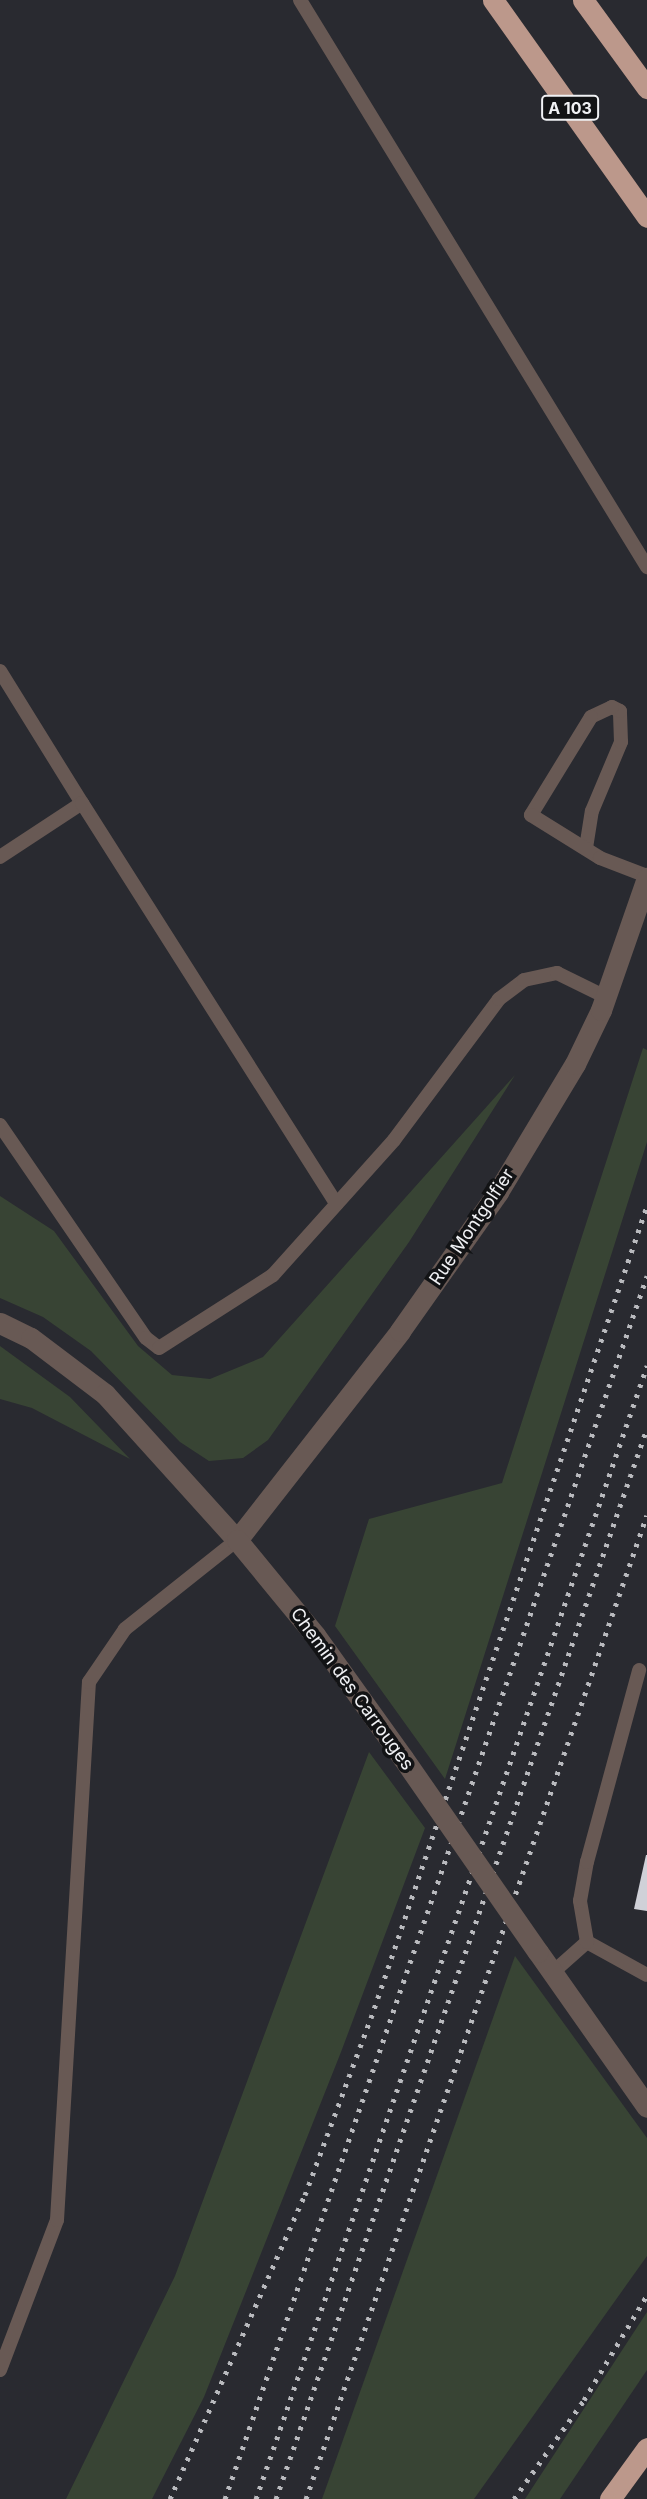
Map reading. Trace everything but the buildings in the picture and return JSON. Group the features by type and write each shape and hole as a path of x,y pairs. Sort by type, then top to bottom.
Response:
{"highway":[{"name":"A 103","path":"493,0 647,217"},
{"path":"583,0 647,88"},
{"path":"610,2499 647,2448"}],"street":[{"name":"Rue Montgolfier","path":"237,1540 400,1332 498,1192 575,1064 606,997 647,877"},
{"name":"Chemin des Carrouges","path":"0,1323 31,1338 104,1394 237,1540 315,1635 647,2107"}],"lane":[{"path":"300,0 647,566"},
{"path":"0,671 336,1204"},
{"path":"586,848 592,811 621,742 620,711 611,707 591,717 531,815 600,858 647,877"},
{"path":"0,858 82,803"},
{"path":"0,1125 146,1338 159,1348 273,1275 411,1118 499,999 524,980 557,973 606,997"},
{"path":"0,2370 57,2220 89,1682 125,1629 237,1540"},
{"path":"587,1942 580,1901 587,1862 639,1670"},
{"path":"552,1973 587,1942"},
{"path":"587,1942 647,1975"}],"green space":[{"path":"643,1048 647,1050 647,1142 445,1779 335,1626 369,1519 502,1483"},
{"path":"515,1075 409,1242 268,1440 243,1458 209,1461 180,1442 91,1351 43,1317 0,1298 0,1196 54,1231 138,1346 172,1375 210,1379 263,1357"},
{"path":"0,1346 70,1397 130,1459 32,1408 0,1399"},
{"path":"369,1752 425,1828 341,2052 204,2397 152,2499 66,2499 175,2276"},
{"path":"515,1956 647,2138 647,2256 474,2499 322,2499"},
{"path":"647,2312 647,2370 560,2499 525,2499"}],"railway":[{"path":"170,2499 305,2195 371,2018 647,1206"},
{"path":"225,2499 647,1276"},
{"path":"256,2499 647,1366"},
{"path":"276,2499 647,1428"},
{"path":"306,2499 647,1515"},
{"path":"514,2499 584,2400 647,2295"}]}
